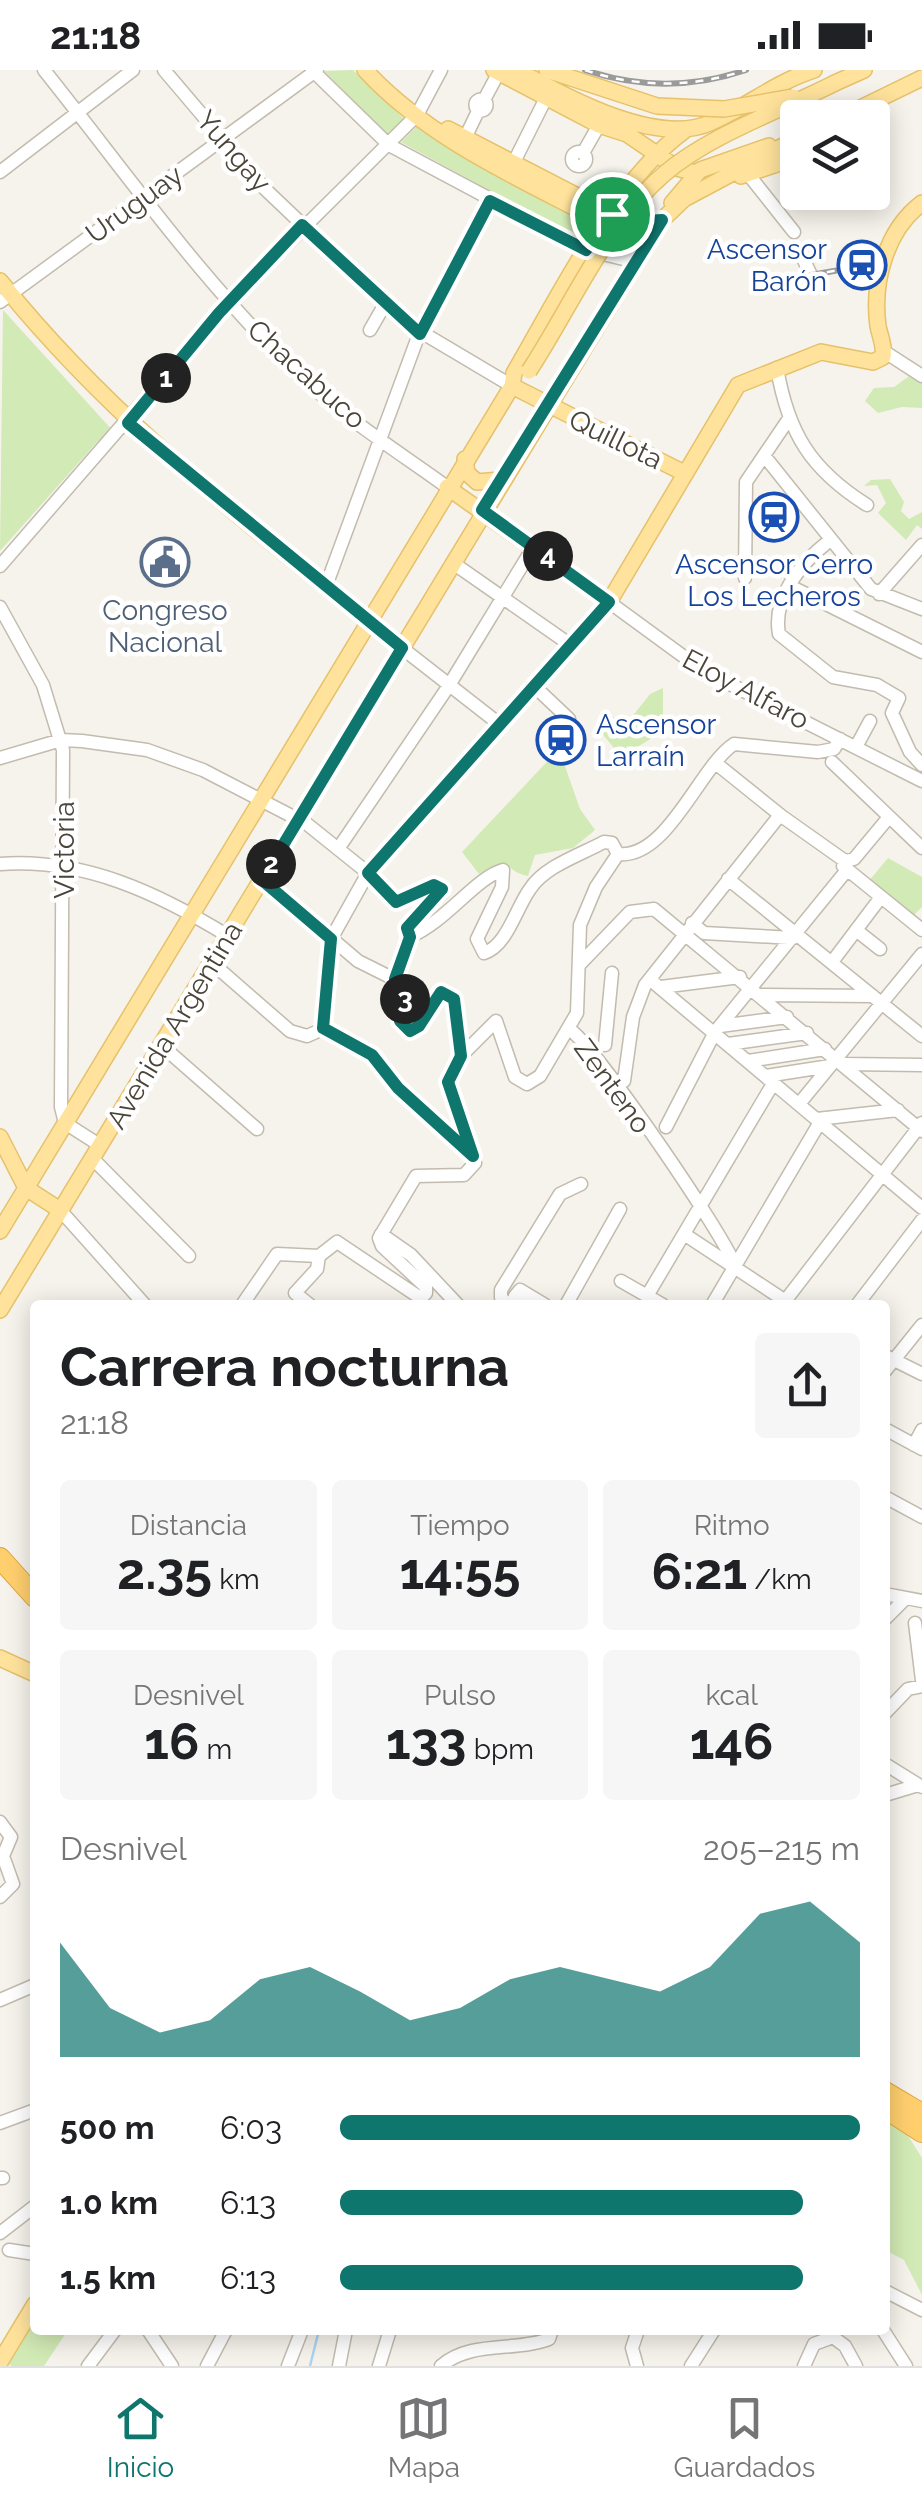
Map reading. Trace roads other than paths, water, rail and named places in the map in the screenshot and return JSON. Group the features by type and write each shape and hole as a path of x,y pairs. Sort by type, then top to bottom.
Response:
{"highway":[{"path":"0,1558 7,1575 30,1605"},
{"path":"7,1575 30,1593"},
{"path":"890,2095 922,2114"},
{"path":"890,2111 922,2132"}],"main road":[{"path":"364,70 380,77 421,118 468,150 609,219 661,222 714,151 710,136 604,112 518,70"},
{"path":"547,70 606,93 672,108 750,106 835,83"},
{"name":"Avenida Argentina","path":"0,1231 65,1115 512,386 514,373 586,250 656,155 690,129 772,86 814,70"},
{"path":"512,386 529,372 620,224 657,181 694,153 864,70"},
{"path":"496,71 599,125 641,142 677,168 698,171 780,144"},
{"path":"878,100 922,78"},
{"path":"421,118 466,136 564,187 609,219"},
{"path":"641,142 644,169"},
{"path":"722,180 780,148"},
{"path":"722,180 780,163"},
{"name":"Avenida Argentina","path":"0,1307 5,1289 99,1148 500,480 661,222 722,180"},
{"path":"609,602 738,385 821,352 874,362 885,352 878,325 882,265 900,222 922,203"},
{"path":"3,292 128,423 402,648"},
{"name":"Yungay","path":"512,386 547,405"},
{"name":"Quillota","path":"547,405 684,472"},
{"path":"466,459 467,472 477,482 500,480"},
{"name":"Chacabuco","path":"447,487 482,510"},
{"name":"Eloy Alfaro","path":"482,510 609,602"},
{"path":"0,1137 26,1188 60,1210"},
{"path":"0,1658 30,1672"},
{"path":"0,2362 30,2312"}],"street":[{"name":"Chacabuco","path":"44,70 229,302 308,383 447,487"},
{"path":"0,172 132,70"},
{"name":"Yungay","path":"164,70 302,225 385,304 420,334 512,386"},
{"path":"0,566 229,302 302,225 421,118 440,70"},
{"path":"314,71 389,145 586,250 636,262"},
{"name":"Uruguay","path":"3,292 144,197 314,71"},
{"path":"466,136 496,71"},
{"path":"514,162 546,98"},
{"path":"564,187 599,125"},
{"path":"748,174 794,232"},
{"path":"326,586 420,334 490,201"},
{"path":"799,250 811,276"},
{"path":"370,330 385,304"},
{"path":"885,352 922,376"},
{"path":"777,368 788,420 822,473 868,505"},
{"path":"745,578 746,482 766,458 788,420"},
{"path":"766,458 829,541 879,594 922,609"},
{"path":"829,541 806,560 790,586 777,620 778,634 833,677 877,685 899,698 892,713 910,752 922,765"},
{"path":"879,594 922,545"},
{"path":"338,849 448,687 534,546"},
{"path":"453,563 572,646"},
{"path":"790,586 922,652"},
{"path":"323,1028 331,939 368,873 609,602"},
{"name":"Eloy Alfaro","path":"609,602 684,660 922,781"},
{"name":"Victoria","path":"0,607 35,668 61,740 65,1115"},
{"path":"402,648 498,723"},
{"path":"533,685 570,720"},
{"path":"856,747 870,722"},
{"path":"0,758 61,740 146,750 262,797 299,819 368,873 396,902 434,885 442,889 407,928 410,937 395,979"},
{"path":"618,854 634,853 653,840 718,765 725,750 738,743 818,752 834,749 840,740"},
{"path":"832,762 922,848"},
{"path":"718,765 922,930"},
{"path":"780,815 846,861 854,859 889,817"},
{"path":"624,1081 638,996 656,982 688,927 780,815"},
{"path":"410,937 454,910 476,886 503,870 502,887 477,938 478,948 489,953 530,888 546,873 604,842 612,843 618,854"},
{"path":"568,1029 577,1014 576,941 586,907 618,854"},
{"path":"0,864 65,865 147,892 228,936"},
{"path":"666,1127 717,1029 848,870"},
{"path":"728,879 794,937 832,962 922,1036"},
{"path":"262,880 358,961 407,988 400,1021 410,1031 419,1026 439,994 449,993 461,1056 448,1082 473,1156 473,1167 464,1175 416,1176 381,1234 382,1246 426,1287 420,1300"},
{"path":"832,962 881,897"},
{"path":"579,965 639,908 654,909 704,934 794,937"},
{"path":"688,927 834,1059 921,1127 789,1300"},
{"path":"856,930 880,949"},
{"path":"799,1104 878,1000 922,954"},
{"path":"212,963 299,1035 323,1028 372,1055 398,1088 473,1156"},
{"path":"605,1044 612,973"},
{"path":"635,976 656,982 751,986 878,1000"},
{"path":"656,982 717,1029 728,1044 922,1208"},
{"path":"717,1029 788,1016"},
{"name":"Zenteno","path":"461,1056 467,1055 496,1020 514,1074 526,1084 540,1076 568,1029 600,1060 700,1206 736,1268"},
{"path":"728,1044 806,1033"},
{"path":"161,1046 256,1130"},
{"path":"646,1296 770,1079 834,1059"},
{"path":"748,1061 834,1059 922,1065"},
{"path":"821,1119 898,1110"},
{"path":"65,1115 99,1148 189,1256"},
{"path":"715,1300 821,1119"},
{"path":"505,1300 500,1294 510,1274 560,1194 581,1184"},
{"path":"60,1210 141,1300"},
{"path":"569,1300 620,1210"},
{"path":"860,1300 922,1220"},
{"path":"381,1234 434,1278"},
{"path":"684,1234 780,1300"},
{"path":"400,1240 454,1300"},
{"path":"245,1300 277,1254 319,1256 340,1243 416,1300"},
{"path":"304,1300 296,1293 317,1269 319,1256"},
{"path":"621,1281 653,1300"},
{"path":"519,1300 515,1296 520,1290 537,1300"},
{"path":"890,1359 922,1326"},
{"path":"890,1363 922,1374"},
{"path":"890,1432 918,1447 922,1430"},
{"path":"890,1500 922,1516"},
{"path":"890,1595 922,1601"},
{"path":"890,1614 904,1599"},
{"path":"890,1709 908,1690 922,1683 915,1623"},
{"path":"890,1767 920,1786"},
{"path":"890,1793 920,1786"},
{"path":"0,1822 11,1838 2,1851 13,1884 0,1897"},
{"path":"0,2000 30,1987"},
{"path":"0,2123 30,2112"},
{"path":"0,2234 30,2210"},
{"path":"9,2250 30,2253"},
{"path":"890,2294 922,2310"},
{"path":"91,2365 112,2335"},
{"path":"151,2335 172,2366"},
{"path":"207,2366 223,2335"},
{"path":"288,2366 300,2335"},
{"path":"338,2366 345,2335"},
{"path":"379,2366 388,2335"},
{"path":"441,2366 452,2356 522,2343 531,2346 550,2335"},
{"path":"636,2335 632,2348 636,2366"},
{"path":"691,2366 711,2335"},
{"path":"804,2366 822,2335"},
{"path":"825,2335 846,2346 856,2366"},
{"path":"887,2335 906,2366"}],"waterway":[{"path":"310,2366 318,2335"}],"railway":[{"path":"585,70 625,80 666,84 746,70"},
{"path":"811,275 868,265"}],"place":[{"name":"Ascensor Barón","path":"862,265"},
{"name":"Ascensor Cerro Los Lecheros","path":"774,517"},
{"name":"Congreso Nacional","path":"165,562"},
{"name":"Ascensor Larraín","path":"561,740"}]}
